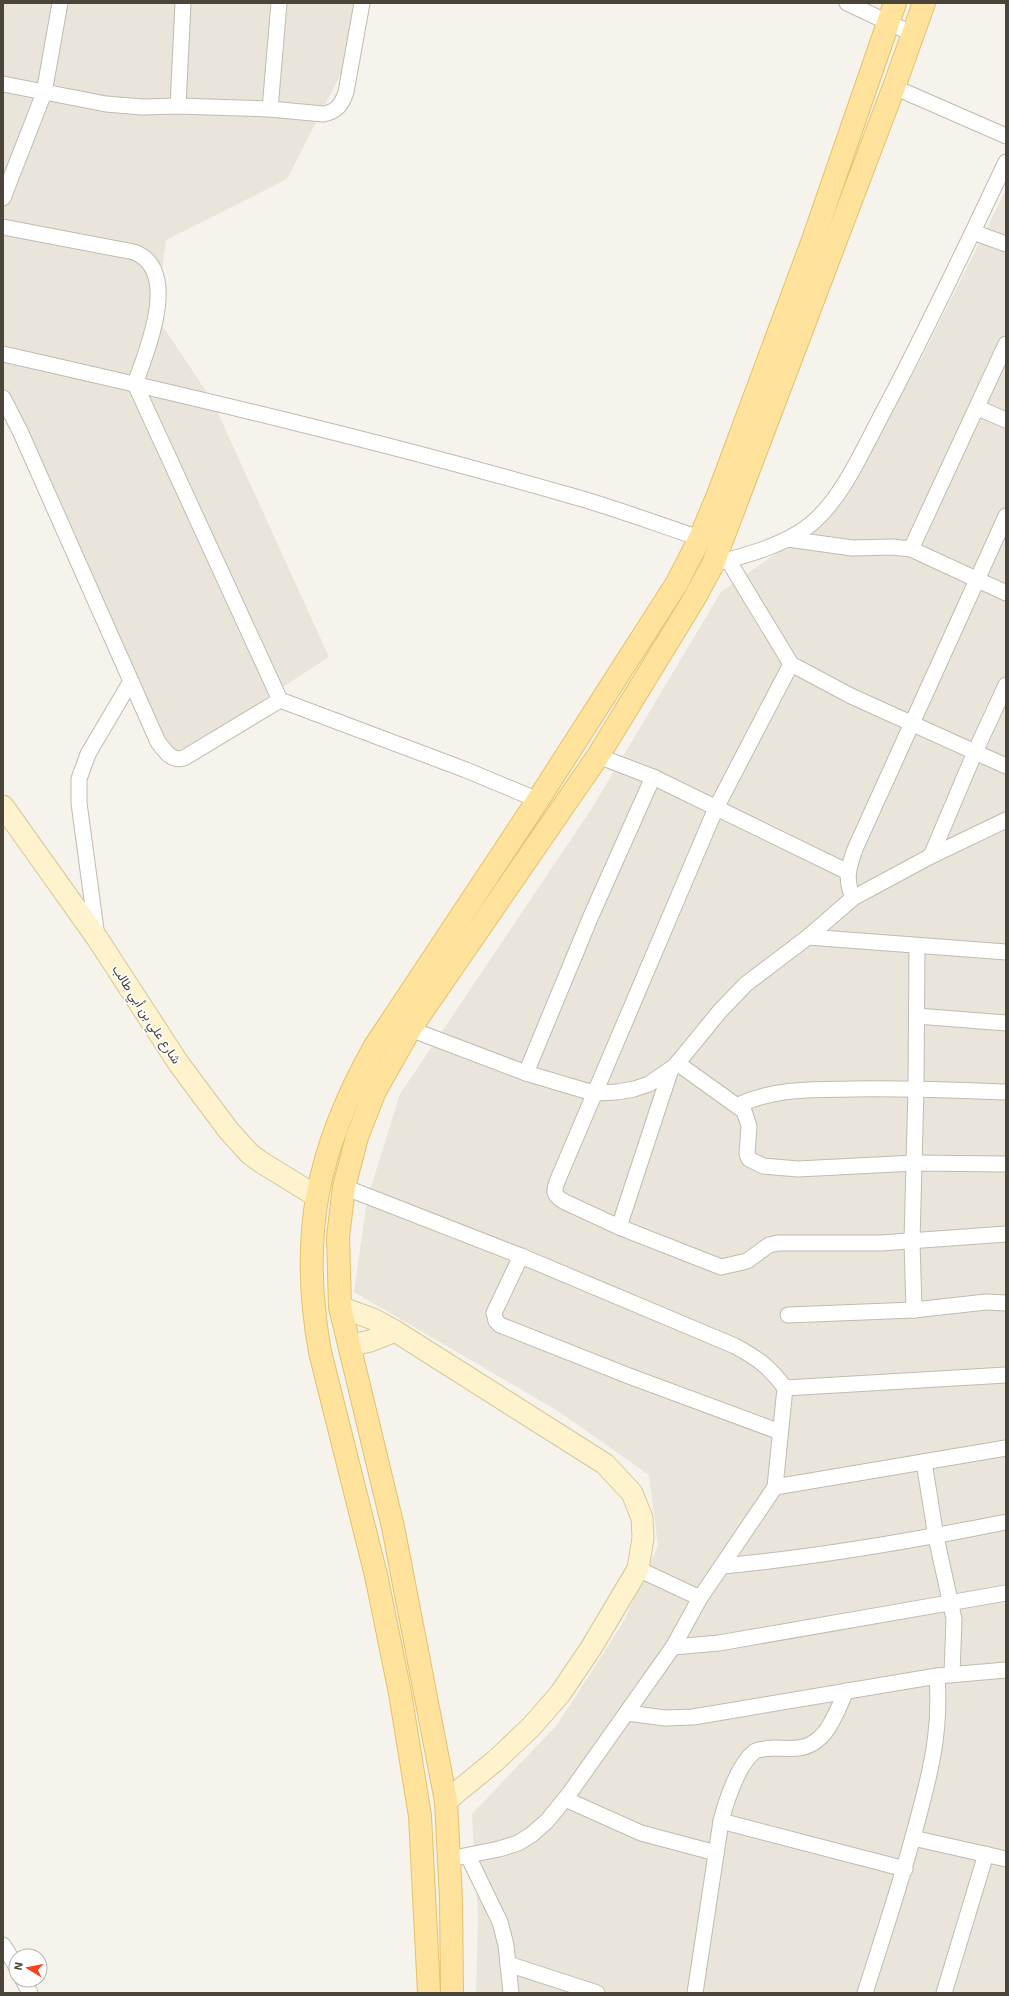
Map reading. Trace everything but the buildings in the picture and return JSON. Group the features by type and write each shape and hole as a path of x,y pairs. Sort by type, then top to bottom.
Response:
{"main road":[{"path":"452,1993 458,1857 393,1527 340,1307 338,1237 344,1187 358,1137 375,1091 410,1029 598,756 694,599 720,562 924,3"},
{"path":"429,1993 420,1816 400,1693 376,1576 320,1352 313,1316 311,1269 312,1233 316,1196 325,1156 339,1117 355,1080 375,1046 538,800 677,583 700,538 718,495 813,240 892,13"},
{"path":"376,1576 401,1567"}],"street":[{"path":"3,198 44,93 60,3"},
{"path":"178,106 182,3"},
{"path":"270,109 280,3"},
{"path":"3,84 44,93 142,107 178,106 270,109 323,114 335,110 342,104 346,92 362,3"},
{"path":"847,3 892,13 913,34"},
{"path":"894,87 1006,136"},
{"path":"1006,162 909,364 859,458 824,511 811,524 788,539 720,562 791,664 851,696 914,723 1006,766"},
{"path":"3,227 134,252 144,256 151,264 156,273 158,285 157,309 147,351 135,384 280,700 466,770 538,800"},
{"path":"973,232 1006,244"},
{"path":"911,549 978,408 1006,344"},
{"path":"3,354 135,384 396,449 574,496 700,538"},
{"path":"3,398 20,431 158,742 166,752 173,758 180,760 192,755 280,700"},
{"path":"978,408 1006,420"},
{"path":"853,898 848,885 848,872 855,850 914,723 1006,516"},
{"path":"788,539 852,548 892,547 911,549 1006,593"},
{"path":"791,664 716,808 596,1093 558,1177 554,1194 556,1197 565,1202 619,1227 721,1267 747,1260 768,1245 778,1243 858,1244 1006,1234"},
{"path":"97,938 80,803 79,779 88,754 131,681"},
{"path":"931,856 975,752 1006,685"},
{"path":"598,756 653,777 848,872"},
{"path":"526,1073 588,923 653,777"},
{"name":"شارع علي بن أبي طالب","path":"3,806 97,938 179,1064 230,1131 250,1154 316,1196"},
{"path":"410,1029 526,1073 565,1086 596,1093 634,1089 649,1084 674,1066 720,1011 746,984 808,937 853,898 931,856 1006,820"},
{"path":"808,937 1006,952"},
{"path":"914,1310 912,1241 915,1163 917,946"},
{"path":"917,1016 1006,1023"},
{"path":"674,1066 738,1105 744,1111 747,1118 746,1154 749,1159 763,1166 798,1169 915,1163 1006,1164"},
{"path":"619,1227 674,1066"},
{"path":"738,1105 770,1093 814,1090 916,1088 1006,1092"},
{"path":"344,1187 521,1256 735,1346 769,1367 785,1388 775,1488 700,1598 673,1647 627,1713 565,1799 547,1820 531,1834 518,1843 458,1857 500,1922 506,1945 511,1993"},
{"path":"521,1256 494,1313 496,1321 500,1324 629,1376 780,1432"},
{"path":"788,1315 914,1310 986,1302 1006,1303"},
{"path":"340,1307 374,1320 395,1331 605,1464 632,1493 642,1518 643,1538 638,1569 591,1648 560,1694 531,1727 495,1761 446,1801"},
{"path":"349,1346 370,1342 395,1331"},
{"path":"785,1388 1006,1375"},
{"path":"775,1488 1006,1448"},
{"path":"924,1462 954,1630 952,1674"},
{"path":"723,1566 786,1560 936,1536 1006,1522"},
{"path":"638,1569 700,1598"},
{"path":"673,1647 718,1643 1006,1593"},
{"path":"627,1713 665,1718 693,1717 937,1676 1006,1670"},
{"path":"865,1993 905,1869 931,1771 939,1714 937,1676"},
{"path":"695,1993 721,1821 727,1797 745,1764 754,1752 767,1749 799,1748 809,1745 826,1732 846,1691"},
{"path":"565,1799 642,1833 716,1853"},
{"path":"721,1821 905,1869"},
{"path":"913,1838 1006,1859"},
{"path":"944,1993 986,1854"},
{"path":"508,1964 597,1993"}],"shaded area":[{"path":"3,3 357,3 345,66 287,179 166,240 156,316 212,400 329,657 175,757 8,417 3,416"},
{"path":"1006,190 1006,1993 476,1993 478,1916 472,1814 557,1725 624,1621 658,1546 649,1475 558,1411 354,1292 367,1200 400,1094 592,808 721,592 792,542 845,493 920,361"}]}
